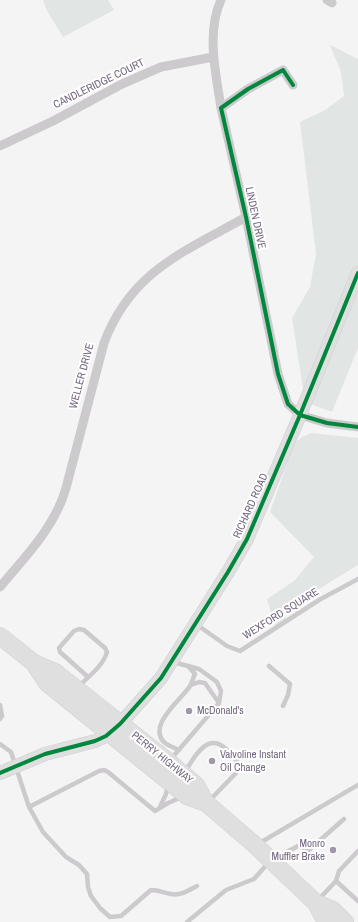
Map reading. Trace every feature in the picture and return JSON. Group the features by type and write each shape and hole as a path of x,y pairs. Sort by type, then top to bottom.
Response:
{"highway":[{"name":"PERRY HIGHWAY","path":"0,636 34,663 55,672 76,689 115,729 174,756 176,778 187,796 206,803"},
{"name":"PERRY HIGHWAY","path":"34,663 47,683 115,729 176,778 196,785 206,803 255,845 316,903 326,922"},
{"name":"PERRY HIGHWAY","path":"316,903 333,910 345,922"}],"street":[{"name":"LINDEN DRIVE","path":"222,0 215,22 213,57 221,108 246,217 278,374 288,404 300,416"},
{"name":"CANDLERIDGE COURT","path":"0,146 53,121 122,84 161,68 213,57"},
{"path":"221,108 248,89 283,70 293,85"},
{"name":"WELLER DRIVE","path":"0,587 38,541 61,504 104,343 112,323 123,305 139,285 158,268 246,217"},
{"name":"RICHARD ROAD","path":"115,729 156,684 172,662 247,539 300,416 358,273"},
{"path":"300,416 358,427"},
{"path":"0,773 46,754 95,741 115,729"}],"lane":[{"name":"WEXFORD SQUARE","path":"195,624 227,646 240,651 319,600 358,579"},
{"path":"76,689 105,659 107,652 105,648 84,630 79,629 74,631 59,648 60,652 88,676"},
{"path":"172,662 188,666 199,669 217,682 221,691 219,703 174,756 160,736 160,727 162,719 191,685 194,674 188,666"},
{"path":"269,666 290,684 288,695 283,706"},
{"path":"191,685 199,682 205,683 219,703"},
{"path":"0,705 2,716 0,719"},
{"path":"160,807 176,778 192,761 203,746 209,743 216,743 232,754 238,763 236,773 206,803"},
{"path":"0,744 11,752 29,807 43,832 66,856 80,865 88,874 88,887 91,896 100,908 110,917 121,916 151,890 160,890 171,894 182,894 197,886"},
{"path":"29,807 99,771 104,770 155,811 174,800 187,796"},
{"path":"255,845 358,785"},
{"path":"188,922 226,890 254,879 271,860 298,846 309,850 344,819"},
{"path":"316,903 336,881 338,871 358,851"},
{"path":"336,881 358,901"}],"shaded area":[{"path":"43,0 108,0 114,10 63,37 47,11"},
{"path":"330,45 358,59 358,348 332,412 305,402 292,318 310,287 316,254 300,122 325,110 344,96 341,72"},
{"path":"311,433 358,438 358,565 283,611 286,619 275,626 267,599 294,581 314,557 270,512 294,444 302,437"}],"cycle path":[{"path":"293,85 283,70 248,89 221,108 246,217 278,374 288,404 300,415 327,423 358,427"},
{"path":"0,773 45,754 95,741 106,736 120,724 161,678 228,572 247,539 358,273"}],"place":[{"name":"McDonald's","path":"189,711"},
{"name":"Valvoline Instant Oil Change","path":"212,761"},
{"name":"Monro Muffler Brake","path":"333,850"}]}
